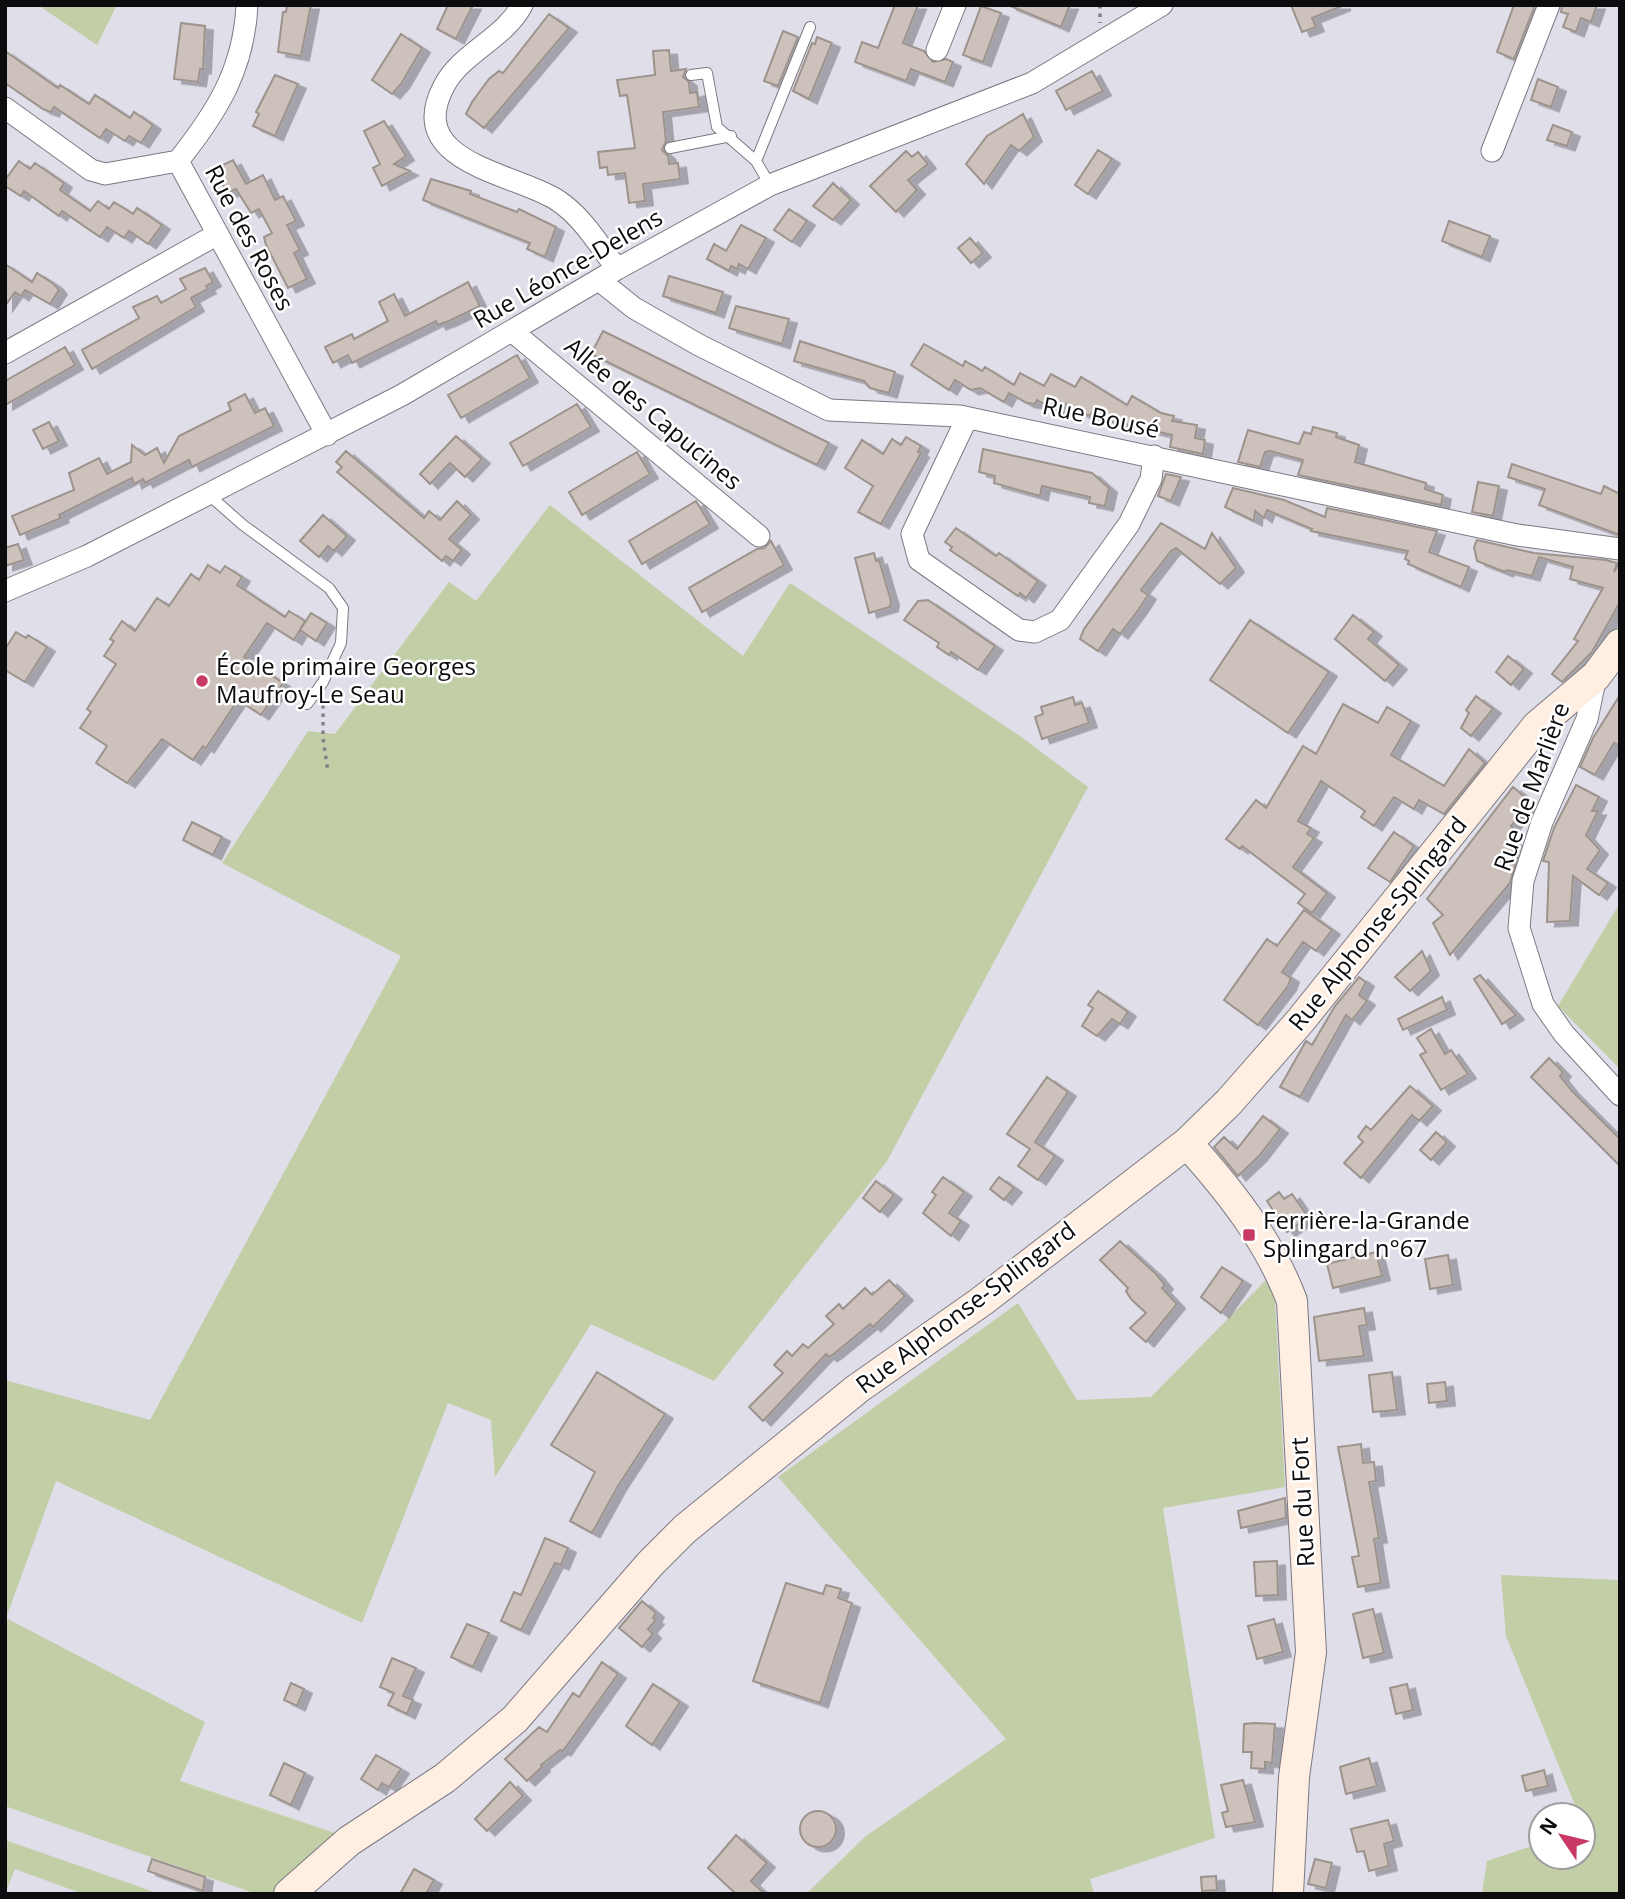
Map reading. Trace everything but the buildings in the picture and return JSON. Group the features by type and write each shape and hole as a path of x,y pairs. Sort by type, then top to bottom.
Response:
{"street":[{"path":"178,161 213,117 232,78 246,25 247,5"},
{"name":"Rue Bousé","path":"522,5 519,12 445,83 436,102 440,136 462,159 556,200 572,212 608,274 634,308 699,345 829,410 967,418 1517,535 1620,549"},
{"path":"937,50 955,5"},
{"name":"Rue Léonce-Delens","path":"5,591 87,556 327,435 513,332 608,274 770,185 1032,83 1163,5"},
{"path":"1492,151 1549,5"},
{"name":"Rue des Roses","path":"5,108 91,170 105,174 178,161 327,435"},
{"path":"5,353 216,235"},
{"name":"Allée des Capucines","path":"513,332 759,536"},
{"path":"967,418 912,534 919,560 1019,630 1035,632 1060,620 1129,524 1151,479 1154,456"},
{"name":"Rue Alphonse-Splingard","path":"289,1894 349,1841 445,1778 515,1719 650,1564 685,1529 857,1389 982,1301 1188,1143 1229,1102 1301,1020 1537,726 1596,676 1620,644"},
{"name":"Rue de Marlière","path":"1596,676 1587,719 1551,798 1523,881 1519,928 1543,1004 1564,1034 1620,1095"},
{"name":"Rue du Fort","path":"1188,1143 1249,1218 1279,1267 1292,1301 1311,1652 1294,1777 1289,1894"}],"lane":[{"path":"756,161 810,27"},
{"path":"691,75 707,74 717,127 731,136 756,161 770,185"},
{"path":"670,148 731,136"},
{"path":"209,495 243,525 329,588 343,608 341,643 323,682 307,704"}],"path":[{"path":"323,682 323,738 328,772"}],"green space":[{"path":"38,5 117,5 97,45"},
{"path":"550,505 743,656 790,583 1020,736 1088,787 887,1161 714,1381 591,1324 495,1477 491,1420 448,1403 362,1623 56,1481 6,1618 205,1722 180,1781 335,1833 271,1894 257,1894 5,1806 5,1380 150,1420 401,956 222,863 308,731 335,734 449,582 476,601"},
{"path":"1620,903 1620,1069 1558,1006"},
{"path":"1266,1280 1275,1301 1285,1487 1163,1508 1215,1838 1090,1879 1094,1894 806,1894 866,1836 1006,1739 778,1477 1018,1303 1077,1400 1151,1397"},
{"path":"1501,1575 1620,1580 1620,1894 1482,1894 1487,1861 1527,1848 1527,1871 1597,1871 1597,1801 1573,1801 1506,1636"},
{"path":"5,1840 160,1894 83,1894 15,1869 5,1894"}],"place":[{"name":"École primaire Georges Maufroy-Le Seau","path":"202,681"},
{"name":"Ferrière-la-Grande Splingard n°67","path":"1249,1235"}]}
